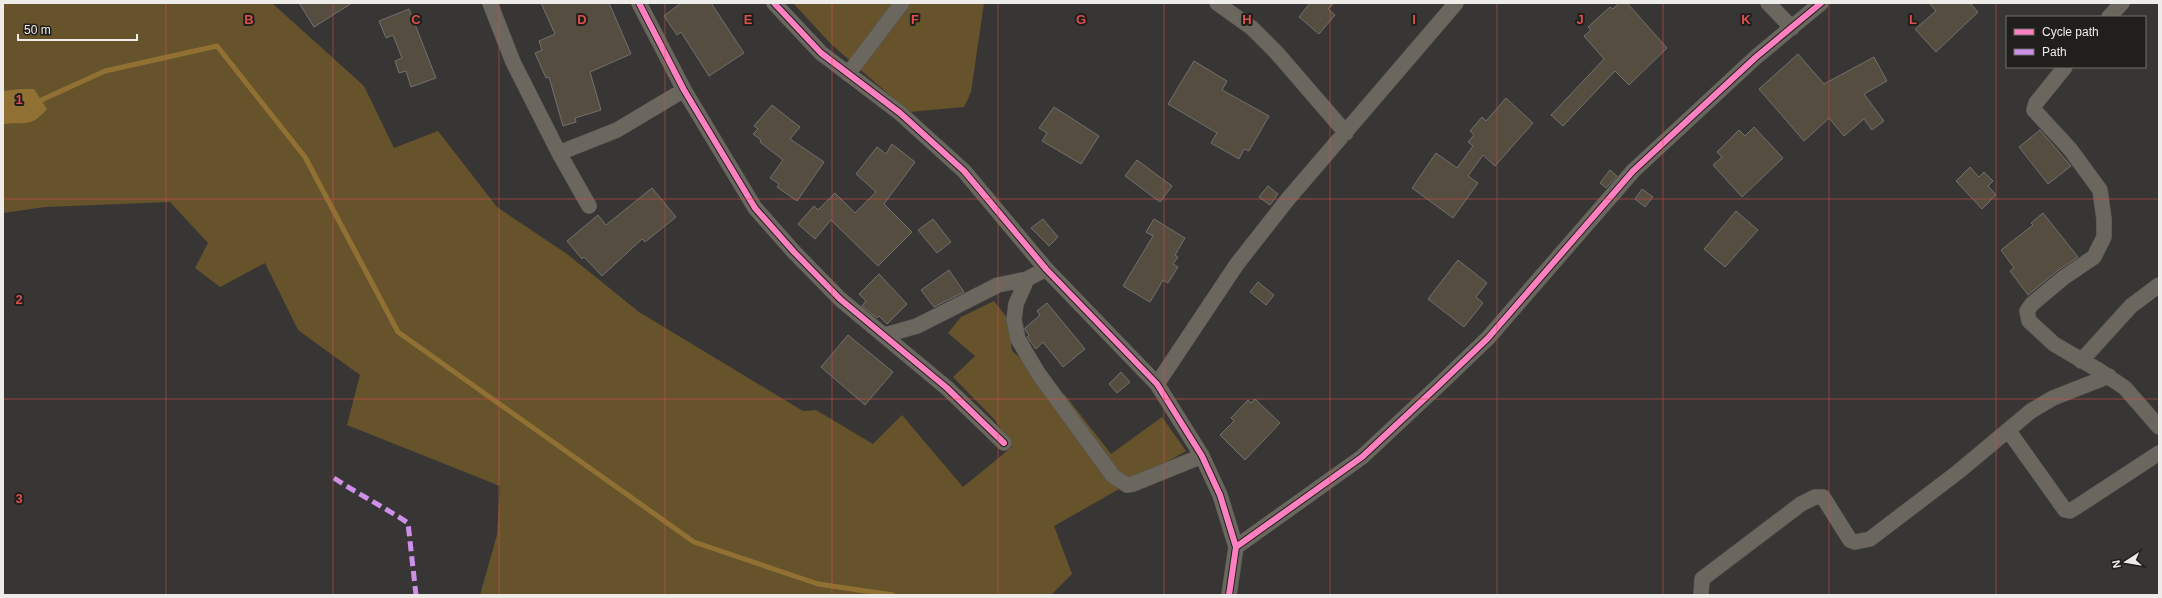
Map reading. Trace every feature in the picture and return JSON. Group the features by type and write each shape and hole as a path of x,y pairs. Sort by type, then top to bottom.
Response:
{"street":[{"path":"490,3 513,62 559,153 589,206"},
{"path":"639,3 684,90 755,208 794,252 840,299 947,388 1004,443"},
{"path":"774,3 821,54 900,113 964,171 1046,269 1157,384 1202,456 1220,495 1236,548 1229,595"},
{"path":"848,74 902,3"},
{"path":"1217,3 1252,28 1266,42 1346,133"},
{"path":"1157,384 1237,264 1288,199 1456,3"},
{"path":"1768,3 1792,28"},
{"path":"1236,548 1362,457 1488,338 1633,171 1756,57 1821,3"},
{"path":"2110,16 2122,3"},
{"path":"2064,68 2036,103 2034,110 2070,149 2100,190 2104,218 2104,237 2094,257 2063,278 2032,304 2028,311 2028,317 2032,325 2054,344 2109,376 2125,388 2159,427"},
{"path":"559,153 617,130 684,90"},
{"path":"885,335 917,326 998,285 1027,279 1046,269"},
{"path":"1027,279 1016,304 1015,315 1018,339 1038,373 1113,476 1127,485 1133,484 1202,456"},
{"path":"2081,361 2132,306 2159,285"},
{"path":"1701,595 1702,579 1801,504 1815,497 1823,497 1850,540 1856,542 1870,539 1958,472 2031,411 2053,398 2109,376"},
{"path":"2008,430 2065,510 2070,511 2159,453"}],"shaded area":[{"path":"3,3 272,3 364,86 394,148 438,131 497,207 567,254 639,312 803,411 816,410 873,444 902,415 963,487 1012,447 995,420 953,377 975,356 948,333 961,317 994,301 1008,319 1012,351 1065,395 1111,454 1162,417 1186,451 1054,526 1072,574 1051,595 480,595 497,535 500,486 347,425 360,375 298,330 265,263 220,287 195,268 208,243 170,202 45,207 3,213"},
{"path":"793,3 984,3 971,92 964,107 909,112 831,44"},
{"path":"34,89 47,109 31,122 3,124 3,91"}],"building":[{"path":"299,3 352,3 314,27"},
{"path":"541,3 609,3 631,54 590,72 601,110 575,118 576,122 563,126 549,77 546,78 535,53 542,50 539,41 555,34"},
{"path":"681,3 711,3 744,53 709,76 681,32 677,35 664,16"},
{"path":"1310,3 1334,3 1328,9 1335,15 1319,34 1299,17"},
{"path":"1619,3 1627,3 1667,48 1629,85 1615,71 1563,126 1551,115 1604,59 1584,36 1591,30 1588,27 1610,7 1613,9"},
{"path":"1929,3 1970,3 1978,12 1936,52 1915,29 1936,11"},
{"path":"409,9 436,78 411,87 406,71 399,73 395,61 402,58 393,35 386,38 379,21"},
{"path":"1798,54 1824,84 1874,57 1887,81 1864,94 1884,121 1872,130 1864,119 1844,136 1829,118 1804,141 1759,89"},
{"path":"1194,61 1227,81 1222,90 1269,116 1249,151 1244,149 1239,159 1211,143 1217,133 1168,104"},
{"path":"1506,98 1533,123 1495,166 1483,155 1468,176 1478,183 1453,218 1412,188 1436,153 1457,168 1473,146 1468,142 1474,135 1470,131 1482,117 1486,121"},
{"path":"772,105 800,127 790,139 824,162 797,201 777,187 779,184 770,178 783,160 760,142 761,140 753,134 758,129 754,126"},
{"path":"1054,107 1099,136 1081,164 1042,141 1047,133 1039,128"},
{"path":"1754,127 1783,158 1742,197 1713,165 1722,157 1717,152 1739,130 1745,136"},
{"path":"2040,130 2071,166 2048,184 2019,147"},
{"path":"892,144 915,162 884,204 912,232 878,266 831,220 815,239 798,224 814,206 818,210 835,193 855,213 876,192 856,174 877,147 886,154"},
{"path":"1137,160 1172,186 1160,202 1125,176"},
{"path":"1970,167 1979,177 1984,172 1993,181 1988,186 1996,195 1982,209 1956,181"},
{"path":"1610,170 1617,176 1606,188 1600,183"},
{"path":"1268,186 1278,194 1270,205 1259,197"},
{"path":"652,188 676,217 645,242 642,239 602,276 584,257 582,259 567,241 598,215 606,225"},
{"path":"1642,189 1653,197 1645,207 1635,199"},
{"path":"1736,211 1758,230 1725,267 1704,249"},
{"path":"2043,213 2078,257 2057,271 2028,295 2010,271 2014,268 2001,250 2033,225 2031,223"},
{"path":"933,219 951,242 937,253 918,230"},
{"path":"1043,219 1058,237 1049,246 1031,228"},
{"path":"1154,219 1185,238 1175,255 1178,257 1173,264 1178,267 1168,283 1163,280 1150,302 1123,286 1153,236 1146,232"},
{"path":"1458,260 1487,283 1476,297 1483,303 1464,327 1428,299"},
{"path":"949,270 964,292 934,307 921,290"},
{"path":"879,274 907,304 887,324 879,316 877,318 862,306 866,301 859,294"},
{"path":"1258,282 1274,295 1266,305 1250,292"},
{"path":"1047,303 1085,349 1063,367 1043,342 1036,349 1027,337 1029,335 1025,330 1025,328 1040,315 1037,311"},
{"path":"848,335 893,372 865,405 821,367"},
{"path":"1121,372 1130,382 1117,393 1109,384"},
{"path":"1255,399 1280,423 1245,460 1220,435 1234,421 1231,418 1248,400 1251,403"}],"waterway":[{"path":"37,102 105,71 217,46 305,157 398,332 694,542 818,584 893,595"}],"marked path":[{"path":"334,478 408,523 416,595"}],"cycle path":[{"path":"639,3 684,90 755,208 794,252 840,299 947,388 1004,443"},
{"path":"774,3 821,53 900,113 964,171 1046,269 1157,384 1202,456 1220,495 1236,547 1229,595"},
{"path":"1236,547 1362,457 1488,338 1633,171 1756,57 1821,3"}]}
